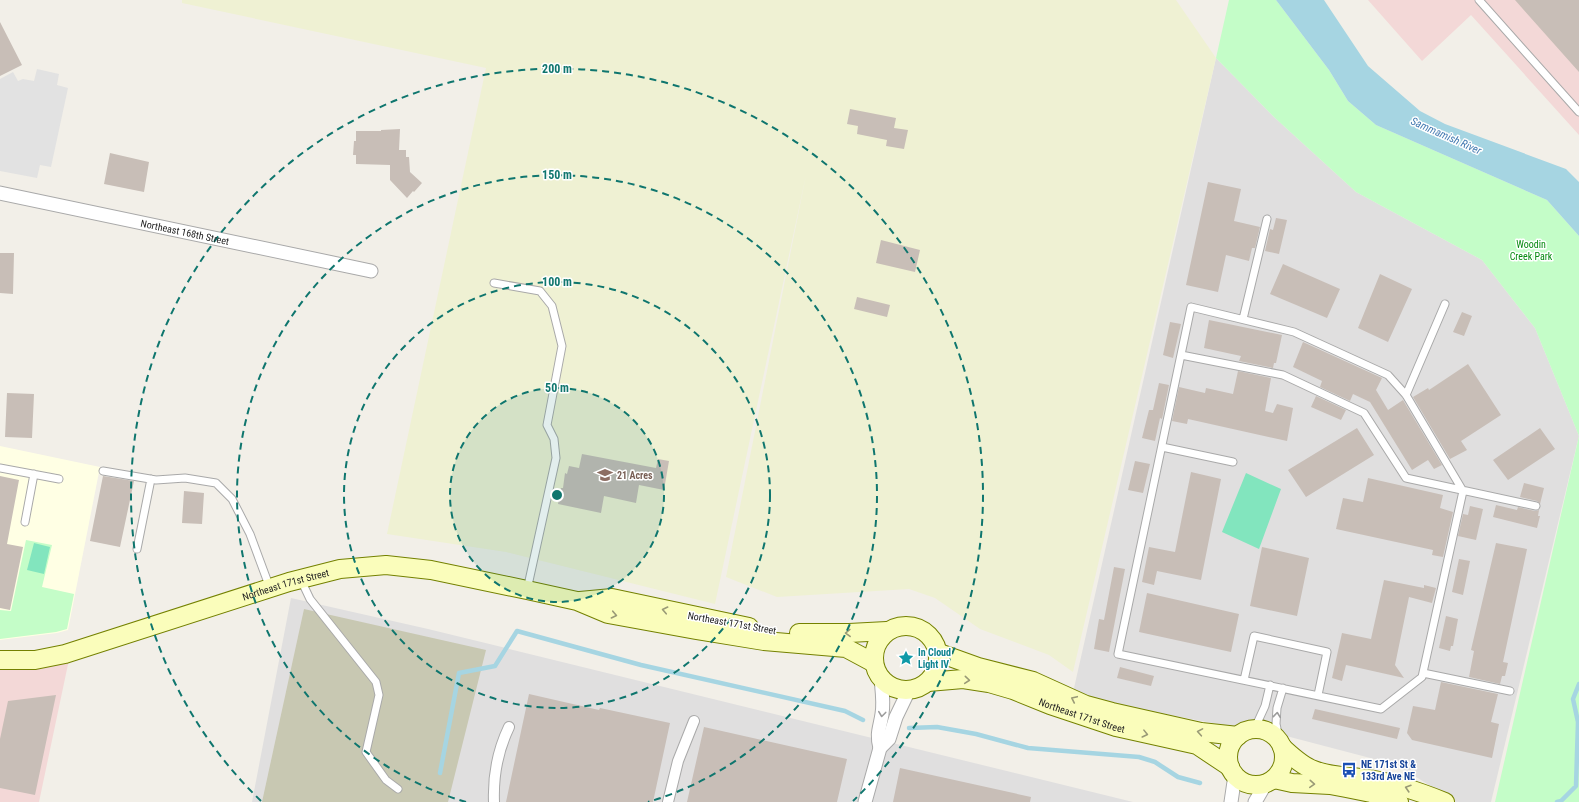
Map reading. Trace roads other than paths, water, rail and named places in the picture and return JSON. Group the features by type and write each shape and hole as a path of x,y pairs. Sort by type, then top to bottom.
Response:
{"main road":[{"name":"Northeast 171st Street","path":"0,660 35,660 65,654 300,579 340,569 386,565 431,570 528,590 577,601 608,614 696,630 764,641 846,648 878,671"},
{"name":"Northeast 171st Street","path":"577,601 612,598 706,618 792,633 887,631"},
{"path":"909,625 920,628 929,635 936,643 939,653 935,674 920,688 909,690 899,690 889,686 878,671 873,659 875,648 879,639 887,631 898,626 909,625"},
{"name":"Northeast 171st Street","path":"939,653 978,667 1033,681 1086,705 1112,712 1201,732 1246,733"},
{"name":"Northeast 171st Street","path":"928,682 963,679 1001,686 1116,727 1196,745 1232,771"},
{"path":"1281,745 1284,756 1283,764 1280,772 1270,781 1258,785 1249,784 1241,781 1232,771 1228,759 1229,750 1233,742 1246,733 1263,730 1269,733 1298,761 1314,770 1392,784 1411,789 1445,802"},
{"path":"1270,781 1346,788 1371,793 1399,802"}],"street":[{"name":"Northeast 168th Street","path":"0,193 371,271"},
{"path":"878,671 883,699 882,714 877,737 880,748"},
{"path":"865,802 880,748 889,739 896,717 909,690"},
{"path":"668,802 678,761 694,721"},
{"path":"494,802 494,789 499,756 509,727"},
{"path":"1231,802 1232,771"},
{"path":"1255,802 1270,781"}],"lane":[{"path":"1479,0 1579,112"},
{"path":"1243,319 1267,220"},
{"path":"494,282 540,291 552,306 562,346 547,425 554,439 556,458 528,590"},
{"path":"1406,395 1444,304"},
{"path":"1192,307 1243,319 1294,332 1388,375 1406,395 1462,491 1422,677 1381,709 1118,654 1192,307"},
{"path":"1181,355 1283,375 1364,413 1406,478 1536,506"},
{"path":"1162,447 1233,462"},
{"path":"0,468 59,479"},
{"path":"103,471 152,480 185,478 216,483 232,499 250,534 270,588"},
{"path":"25,522 34,474"},
{"path":"137,548 152,480"},
{"path":"300,579 310,599 376,682 379,695 366,752 386,780 398,789"},
{"path":"1244,680 1254,636 1327,652 1318,695"},
{"path":"1423,673 1510,692"},
{"path":"1246,733 1265,706 1270,685"},
{"path":"1281,745 1276,724 1283,688"}],"water":[{"name":"Sammamish River","path":"1276,0 1324,0 1368,66 1420,111 1445,124 1566,169 1579,182 1579,236 1547,200 1376,125 1348,101 1329,70"}],"waterway":[{"path":"440,773 459,673 495,666 517,631 641,665 845,711 863,720"},
{"path":"1557,802 1561,801 1576,786 1578,722 1573,699 1579,684"},
{"path":"909,728 937,727 976,734 1028,748 1139,757 1155,762 1178,777 1200,783"}],"place":[{"name":"21 Acres","path":"605,475"},
{"name":"In Cloud Light IV","path":"906,658"},
{"name":"NE 171st St & 133rd Ave NE","path":"1349,770"}],"park label":[{"name":"Woodin Creek Park","path":"1531,250"}]}
